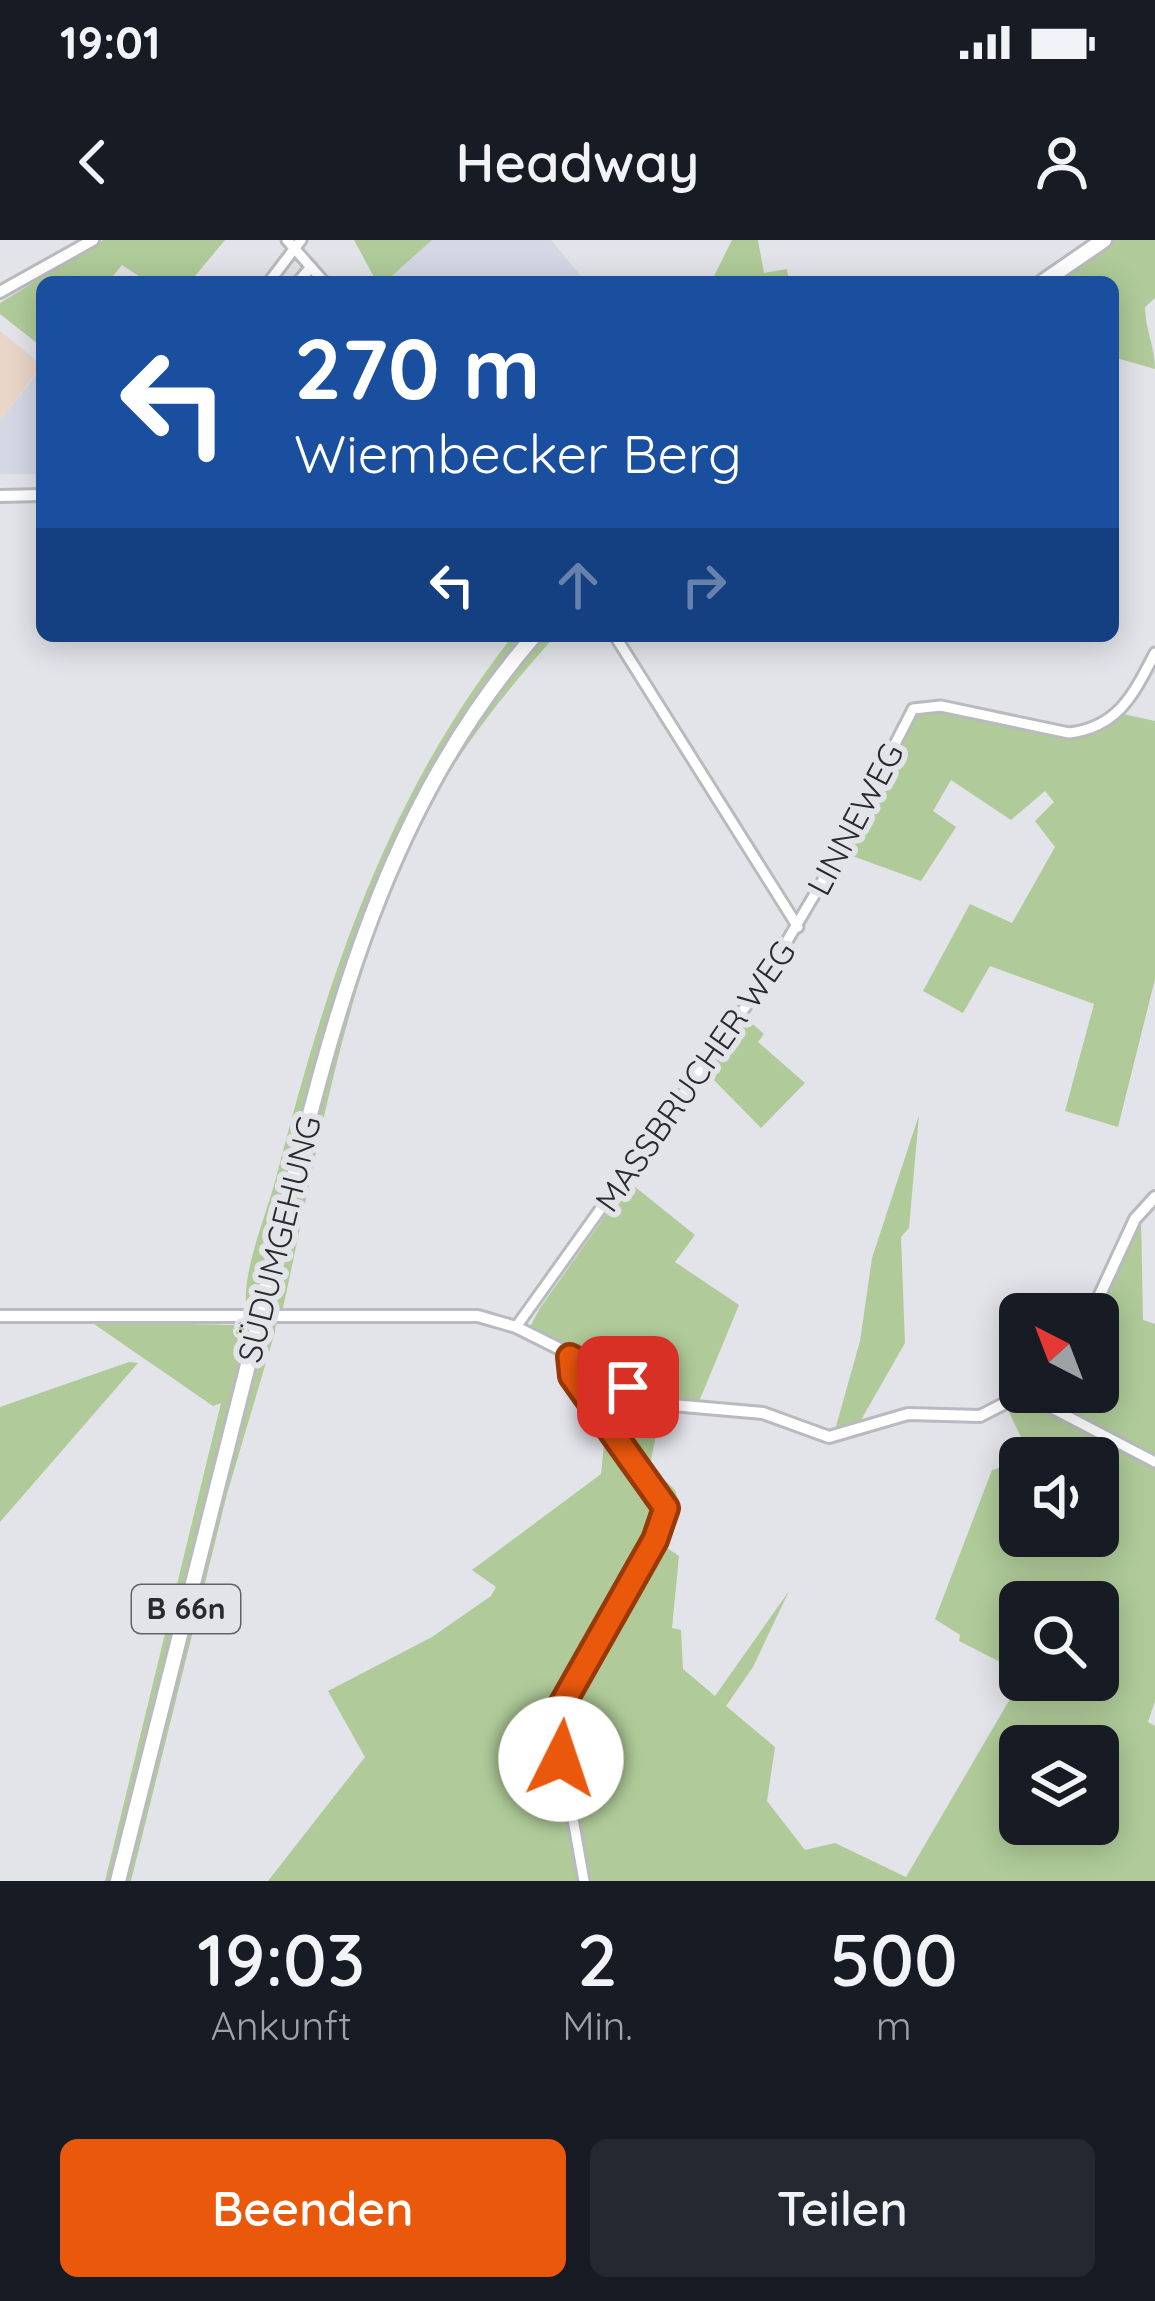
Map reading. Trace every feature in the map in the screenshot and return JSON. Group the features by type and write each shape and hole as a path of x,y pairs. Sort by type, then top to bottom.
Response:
{"main road":[{"path":"1052,276 1098,245"},
{"name":"SÜDUMGEHUNG","path":"118,1881 333,1026 376,896 446,758 531,642"}],"street":[{"path":"0,292 93,240"},
{"path":"273,276 294,243 319,276"},
{"path":"303,276 311,267"},
{"path":"0,496 36,495"},
{"name":"MASSBRUCHER WEG","path":"516,1327 689,1092 798,927 619,642"},
{"name":"LINNEWEG","path":"798,927 914,709 940,706 1069,733 1090,730 1124,707 1155,652"},
{"path":"1101,1293 1136,1219 1155,1197"},
{"path":"0,1316 453,1314 516,1327 672,1405 763,1413 829,1437 908,1414 980,1416 999,1406"},
{"path":"570,1357 572,1376 666,1508 655,1540 555,1717 584,1881"},
{"path":"1063,1413 1155,1462"}],"shaded area":[{"path":"432,240 551,240 581,276 392,276"},
{"path":"0,331 36,360 36,373 0,421"},
{"path":"36,375 36,474 0,474 0,421"}],"green space":[{"path":"103,240 225,240 195,276 139,276 122,265 113,276 44,276"},
{"path":"354,240 432,240 392,276 373,276"},
{"path":"732,240 758,240 764,273 787,269 788,276 714,276"},
{"path":"1094,240 1155,240 1155,298 1145,307 1155,369 1119,359 1119,276 1066,276 1100,252"},
{"path":"36,281 36,342 0,314 0,303"},
{"path":"509,642 521,642 469,712 422,791 383,871 322,1039 255,1307 246,1306 252,1258 340,961 396,825 468,697"},
{"path":"538,642 550,642 457,761 431,804 484,713"},
{"path":"920,711 972,713 1050,732 1099,728 1123,714 1155,721 1155,979 1118,1127 1065,1111 1094,1004 990,966 963,1013 923,991 970,904 1012,923 1055,847 1035,821 1054,802 1045,791 1011,820 951,780 933,811 956,827 921,881 844,853"},
{"path":"424,820 357,988 283,1308 268,1309 314,1127 365,955"},
{"path":"745,1017 764,1034 758,1042 805,1083 761,1128 708,1074"},
{"path":"919,1115 909,1228 901,1237 905,1343 857,1427 835,1430 860,1341 872,1258"},
{"path":"629,1182 695,1235 675,1262 739,1305 698,1404 662,1397 534,1334 531,1325"},
{"path":"1141,1217 1143,1320 1155,1324 1155,1459 1066,1413 1119,1413 1119,1293 1106,1293"},
{"path":"238,1320 252,1320 110,1881 105,1881 221,1403 213,1406 91,1322 234,1325"},
{"path":"265,1320 276,1324 275,1332 227,1494 131,1881 124,1881"},
{"path":"129,1362 138,1363 0,1522 0,1407"},
{"path":"571,1366 661,1408 650,1466 675,1490 680,1506 658,1542 679,1556 672,1628 681,1630 683,1669 715,1696 789,1591 753,1667 726,1706 775,1747 767,1801 805,1850 835,1843 906,1877 1009,1701 1119,1701 1119,1581 999,1581 999,1661 959,1641 960,1635 935,1619 992,1470 999,1468 999,1557 1119,1557 1119,1447 1155,1466 1155,1701 1148,1722 1155,1726 1155,1881 590,1881 566,1745 582,1739 572,1705 622,1617 549,1714 582,1881 268,1881 365,1757 328,1691 432,1637 491,1596 496,1587 472,1570 601,1474 606,1426"},
{"path":"1009,1413 1055,1413 1101,1437 1021,1437"}],"route":[{"path":"561,1759 555,1717 655,1540 666,1508 601,1409 572,1376 570,1357 628,1387"}]}
